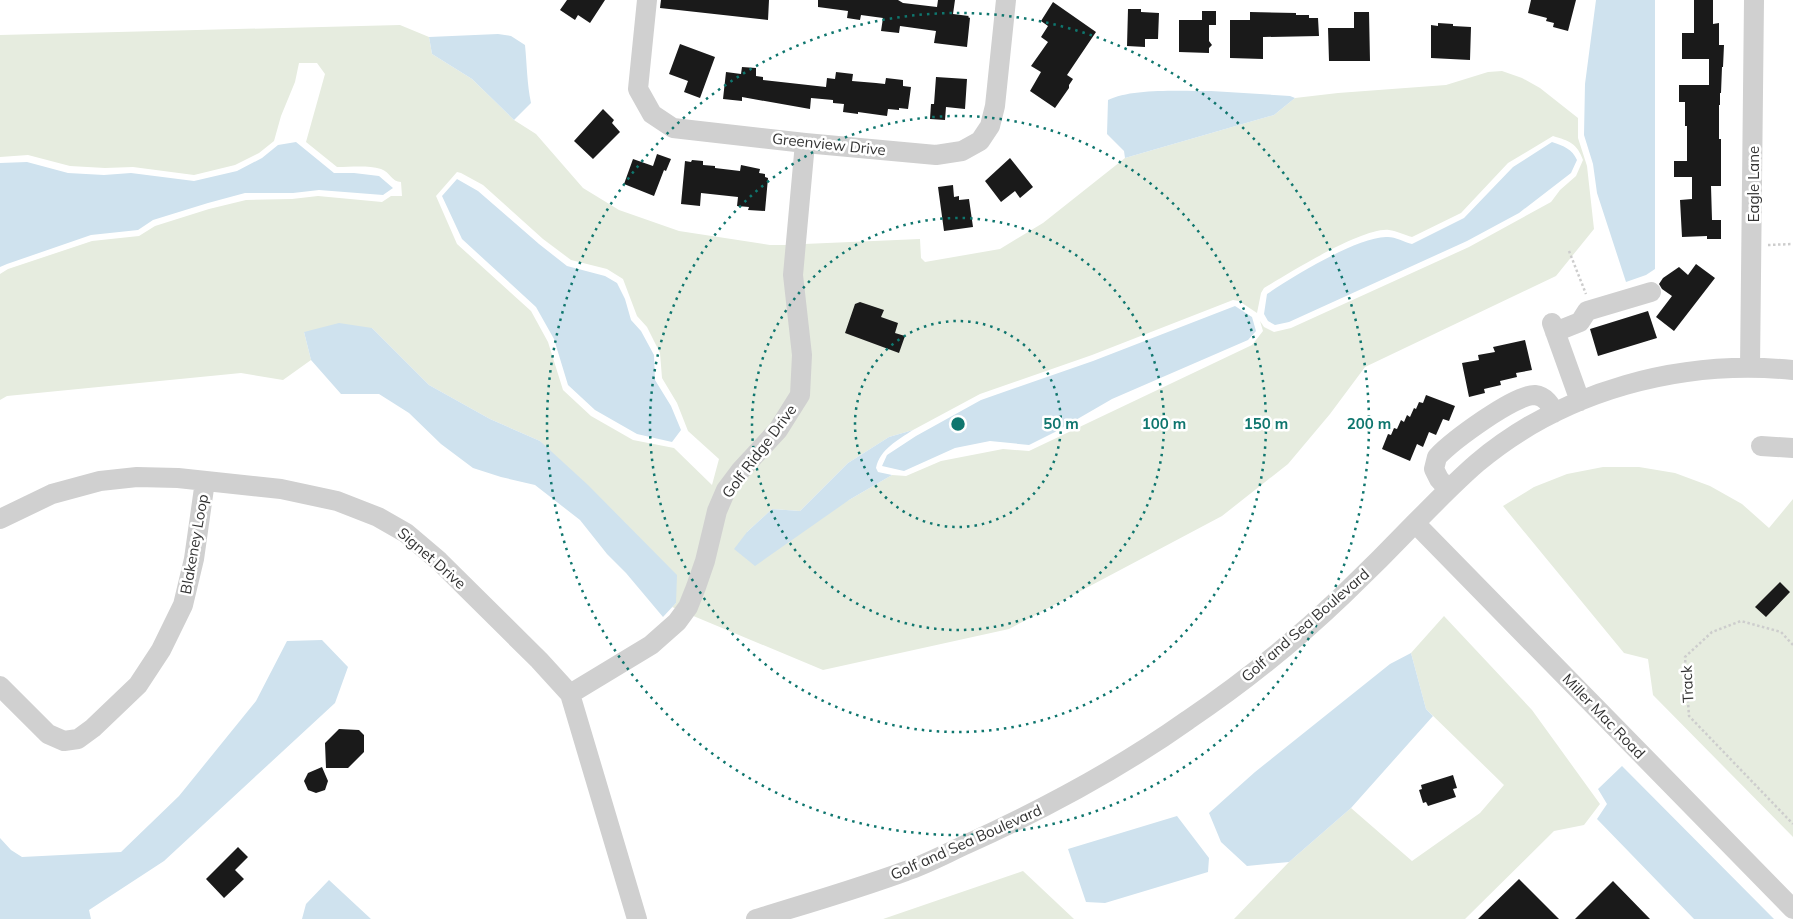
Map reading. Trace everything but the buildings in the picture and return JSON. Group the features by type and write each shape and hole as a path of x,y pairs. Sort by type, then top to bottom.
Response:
{"street":[{"name":"Greenview Drive","path":"646,0 638,89 652,114 673,128 936,155 962,151 980,141 990,126 1006,0"},
{"name":"Eagle Lane","path":"1750,367 1754,0"},
{"name":"Golf Ridge Drive","path":"570,694 651,645 677,622 688,607 696,587 705,561 717,511 726,490 741,470 778,430 800,395 802,355 794,275 805,143"},
{"path":"1580,401 1553,328 1580,322 1587,310 1651,292"},
{"name":"Golf and Sea Boulevard","path":"756,919 909,870 991,833 1082,788 1188,721 1264,664 1342,596 1448,489 1478,462 1502,444 1554,413 1596,394 1672,374 1709,369 1750,367 1793,370"},
{"path":"1448,489 1439,479 1434,469 1437,457 1484,420 1516,400 1534,395 1540,396 1546,401 1554,413"},
{"path":"1484,420 1502,444"},
{"path":"1761,446 1793,448"},
{"name":"Signet Drive","path":"0,519 52,494 100,481 137,477 204,481 281,489 337,501 378,517 406,533 452,574 539,660 570,694 637,919"},
{"name":"Blakeney Loop","path":"0,686 48,734 64,741 78,739 93,728 138,685 161,650 183,605 194,559 204,481"},
{"name":"Miller Mac Road","path":"1415,524 1793,908"}],"path":[{"path":"1752,254 1762,246 1793,244"},
{"path":"1569,251 1586,294"},
{"name":"Track","path":"1793,645 1781,632 1741,621 1712,632 1686,656 1689,716 1793,824"}],"shaded area":[{"path":"400,25 429,37 432,54 472,79 514,120 536,134 583,188 619,210 679,231 770,245 789,245 794,356 792,394 698,559 677,609 672,607 676,603 540,441 490,419 429,385 372,328 304,332 311,360 283,380 241,373 7,396 0,400 0,274 8,269 92,241 139,236 155,226 209,209 246,200 292,199 318,196 382,202 391,196 402,196 401,182 395,180 384,170 359,166 337,167 306,142 325,74 317,63 299,63 295,82 281,116 274,141 259,153 235,165 194,175 133,167 70,166 28,155 0,157 0,35","holes":["457,172 483,185 543,239 571,260 607,269 623,279 637,316 647,327 660,353 662,378 677,403 688,431 719,459 712,485 674,448 633,440 591,416 563,390 548,342 531,311 457,244 436,196"]},
{"path":"1502,71 1522,78 1540,88 1578,118 1578,138 1587,166 1594,229 1556,276 1365,367 1330,414 1288,464 1222,516 1009,629 823,670 691,615 733,493 806,399 801,274 804,244 920,239 921,258 925,262 1000,249 1043,223 1125,158 1274,115 1295,98 1446,85 1488,72","holes":["1553,136 1568,141 1581,154 1583,160 1576,176 1560,190 1551,202 1469,247 1291,328 1274,332 1264,327 1260,321 1263,331 1252,345 1029,451 1003,449 941,461 906,476 892,475 849,500 747,532 772,509 800,511 848,463 889,437 913,430 980,394 1092,355 1233,300 1239,301 1257,313 1261,293 1264,288 1326,252 1377,231 1389,230 1412,237 1461,213 1508,163"]},
{"path":"1603,467 1639,467 1675,473 1710,486 1742,504 1769,528 1793,499 1793,837 1653,695 1648,659 1624,653 1503,506 1534,487 1567,474"},
{"path":"1444,616 1532,710 1600,804 1584,825 1554,831 1465,919 1234,919 1289,862 1351,808 1412,861 1480,813 1504,785 1426,709 1411,653"},
{"path":"1023,871 1074,919 883,919"}],"water":[{"path":"1596,0 1655,0 1655,269 1646,275 1626,282 1597,193 1593,164 1584,135 1585,84"},
{"path":"498,34 511,36 525,45 531,103 514,120 472,79 432,54 429,37"},
{"path":"1211,91 1290,96 1295,98 1274,115 1125,158 1124,151 1107,134 1108,100 1118,96 1144,92"},
{"path":"296,142 334,173 379,176 393,188 383,195 319,190 293,193 245,193 153,220 138,230 91,235 0,267 0,163 27,162 68,173 104,175 131,173 194,181 237,171 262,158 278,145"},
{"path":"1552,142 1567,148 1575,156 1577,160 1571,173 1519,213 1467,241 1289,322 1275,325 1268,321 1264,314 1267,294 1279,286 1308,268 1358,244 1373,239 1389,237 1412,244 1464,218 1513,167"},
{"path":"457,179 478,191 567,266 605,276 617,283 625,299 631,320 641,331 654,355 655,380 671,406 681,430 672,442 637,434 595,410 568,385 554,339 536,307 462,239 442,196"},
{"path":"1235,306 1252,317 1256,331 1248,340 1112,399 1029,445 990,441 955,448 904,471 882,466 887,455 916,436 981,400 1093,361"},
{"path":"339,323 372,328 429,385 490,419 540,441 588,485 677,575 676,603 663,617 626,573 607,554 580,520 535,485 473,468 441,444 409,413 379,394 341,394 311,360 304,332"},
{"path":"913,430 890,446 878,461 876,468 878,472 892,475 849,500 755,566 734,549 747,532 772,509 800,511 848,463 889,437"},
{"path":"322,640 348,667 335,703 164,861 89,910 91,919 0,919 0,838 11,850 22,857 121,852 179,796 256,701 287,641"},
{"path":"1411,653 1426,709 1433,716 1351,808 1289,862 1247,866 1221,842 1209,813 1255,772 1390,664"},
{"path":"1622,766 1774,919 1694,919 1597,819 1607,804 1598,789"},
{"path":"1177,816 1209,858 1208,872 1105,903 1086,902 1068,849"},
{"path":"329,880 371,919 302,919 306,904"}]}
